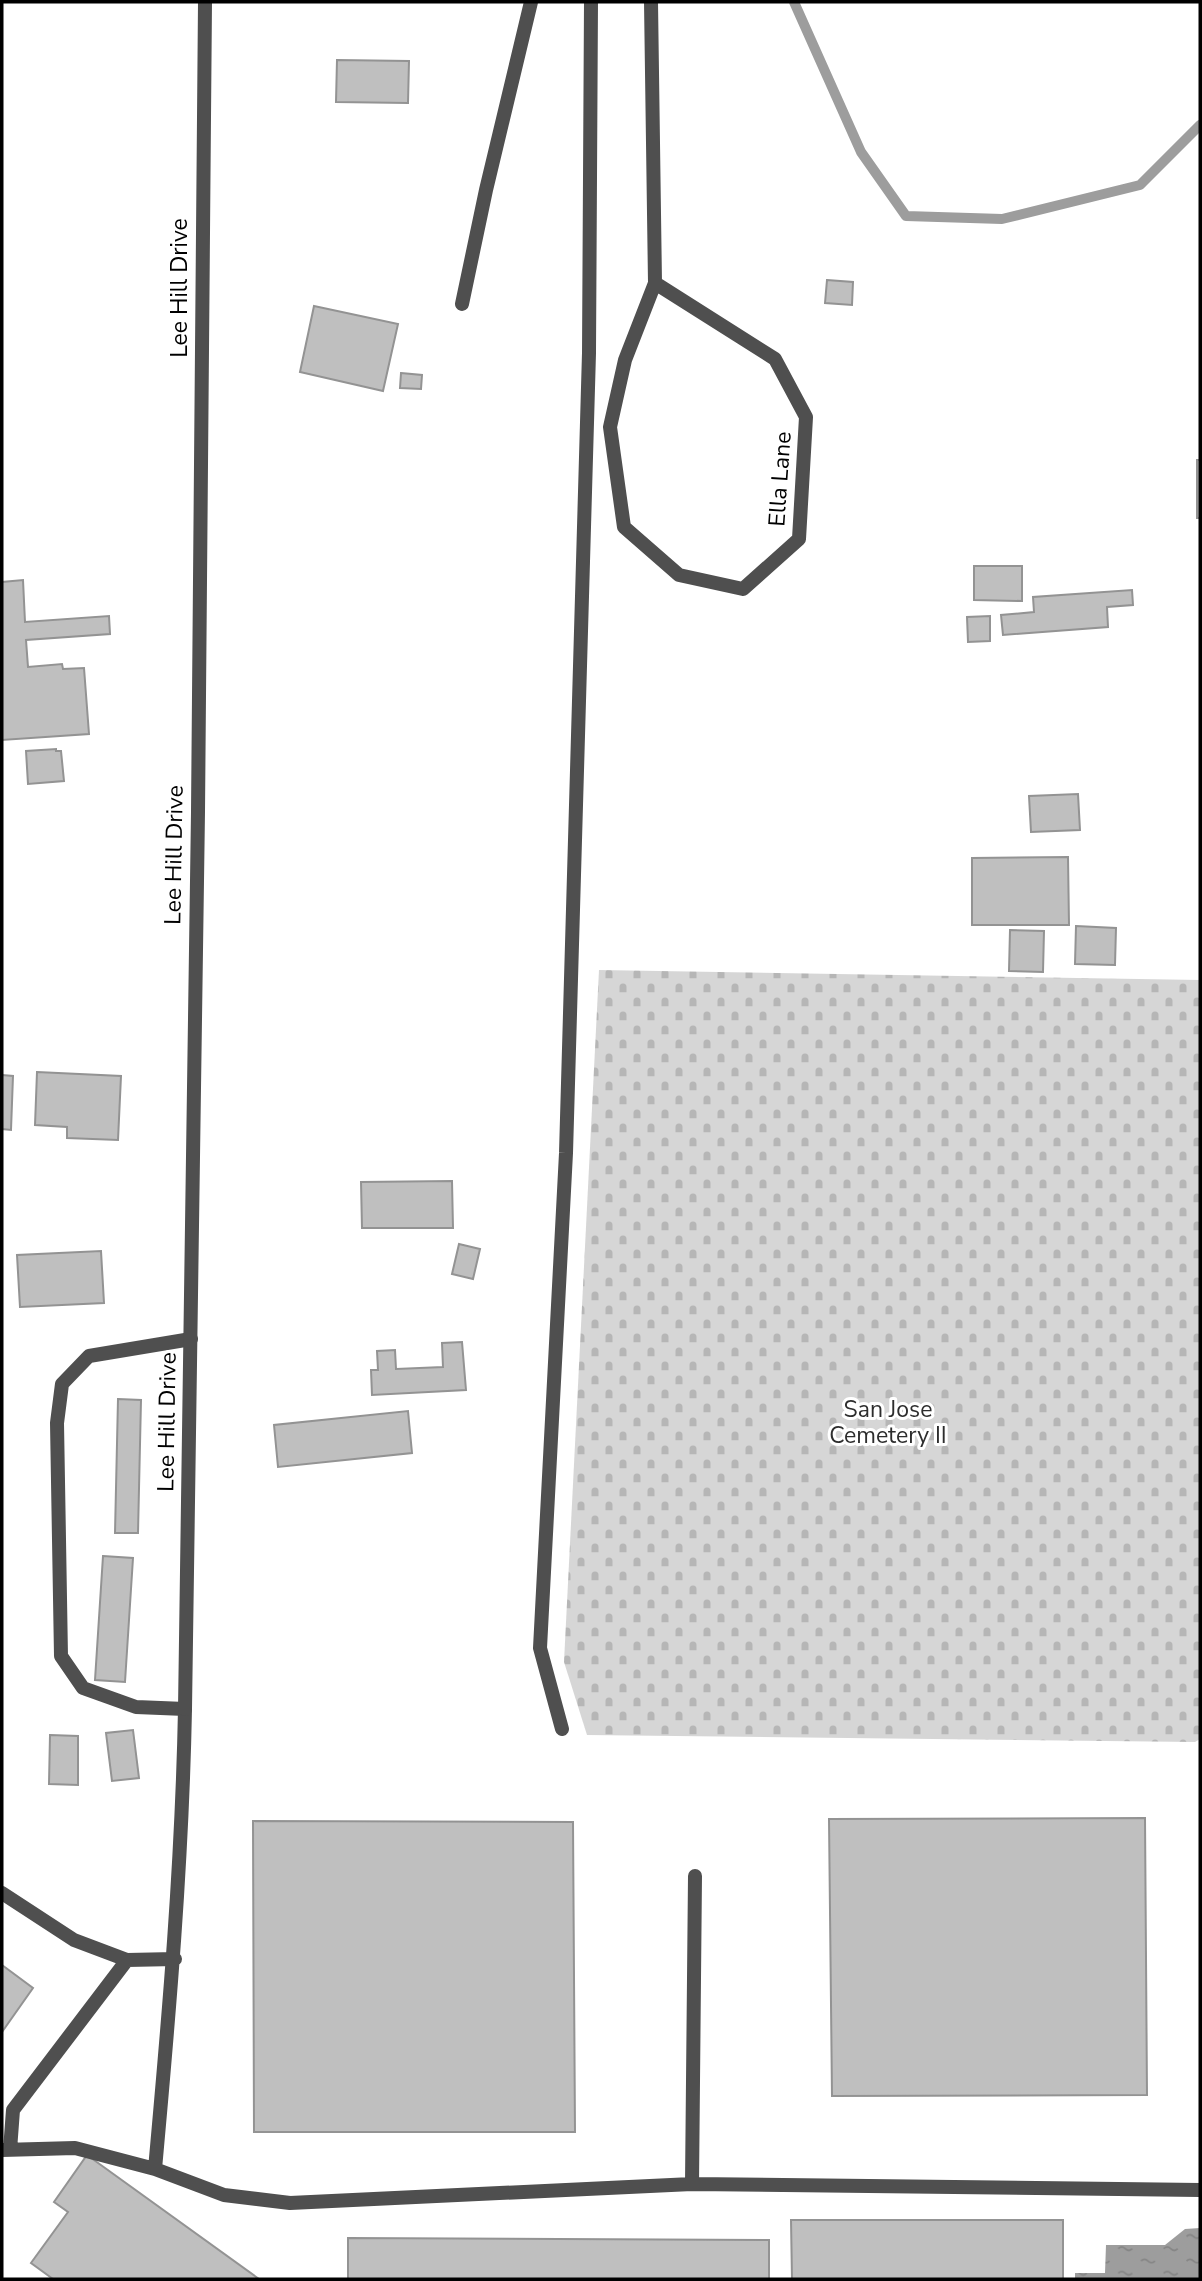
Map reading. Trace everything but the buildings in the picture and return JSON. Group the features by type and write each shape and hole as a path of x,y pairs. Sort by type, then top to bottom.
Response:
{"street":[{"name":"Lee Hill Drive","path":"155,2169 175,1959 184,1793 205,2"},
{"path":"462,304 531,2"},
{"path":"562,1729 540,1648 568,1098 589,353 591,2"},
{"name":"Ella Lane","path":"651,2 655,283 625,360 610,427 624,527 679,575 743,589 799,539 806,417 775,359 655,283"},
{"path":"185,1709 136,1707 83,1688 61,1656 57,1423 62,1384 89,1356 191,1339"},
{"path":"692,2184 695,1876"},
{"path":"2,1893 74,1940 127,1960 175,1959"},
{"path":"127,1960 13,2110 6,2150 75,2148 155,2169 224,2195 290,2203 692,2184 1200,2190"}],"green space":[{"name":"San Jose Cemetery II","path":"599,970 1200,980 1200,1739 1195,1742 587,1735 564,1662"}],"water":[{"path":"1200,2228 1200,2279 1075,2279 1075,2273 1105,2273 1106,2245 1165,2245 1185,2229"}],"waterway":[{"path":"794,2 861,152 906,216 1002,219 1140,185 1200,125"}]}
